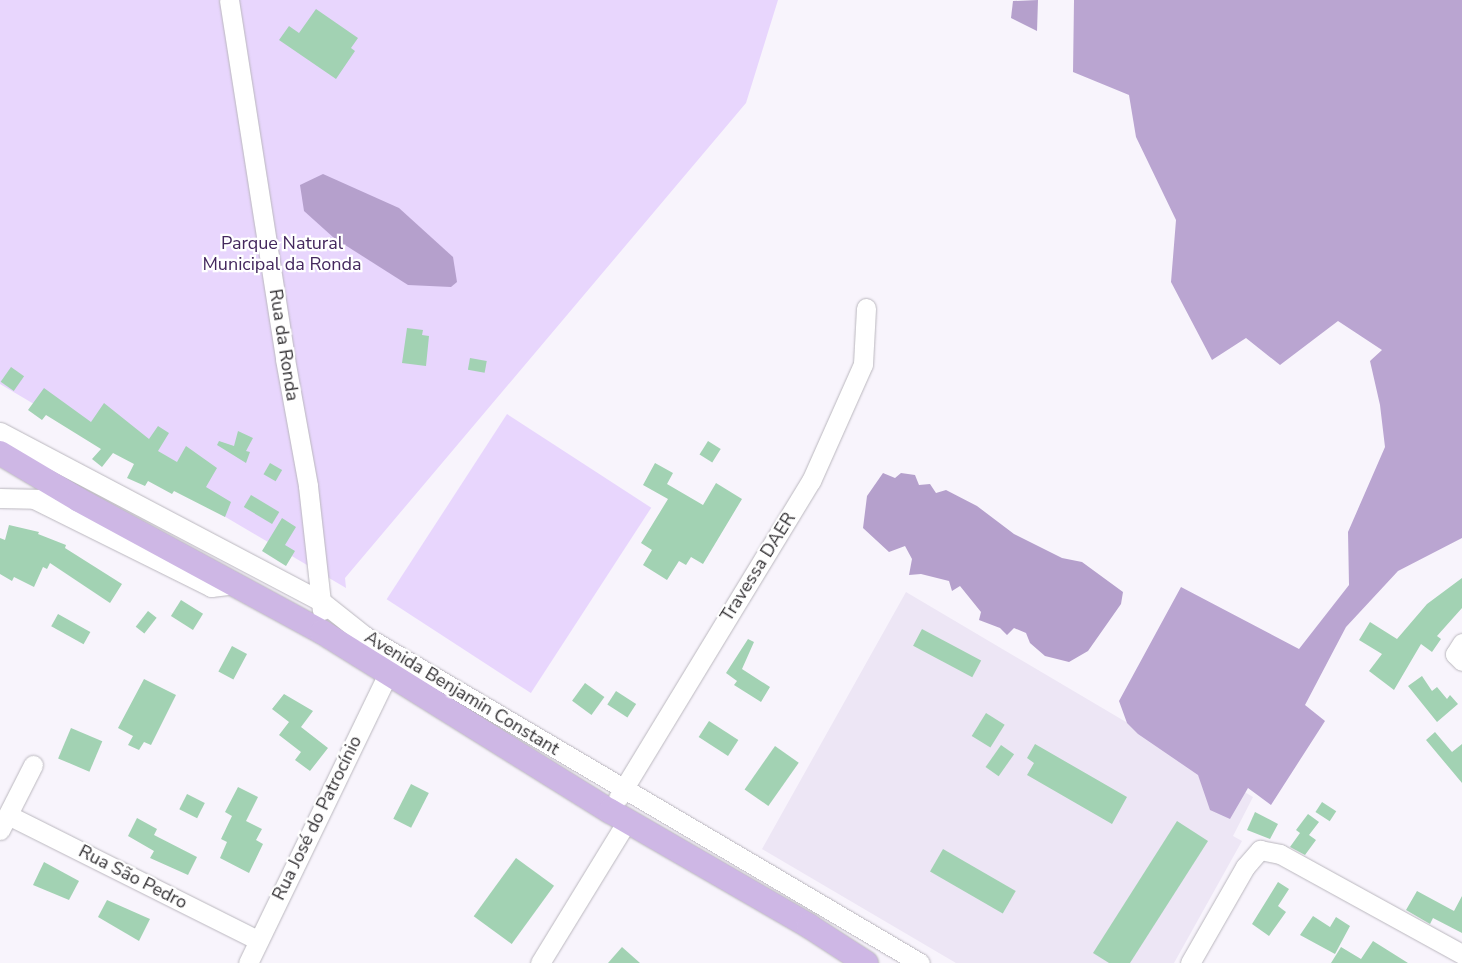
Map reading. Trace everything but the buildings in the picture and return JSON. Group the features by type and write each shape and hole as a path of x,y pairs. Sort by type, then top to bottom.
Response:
{"main road":[{"name":"Avenida Benjamin Constant","path":"0,453 79,500 322,632 619,816 809,926 866,963"}],"street":[{"name":"Rua da Ronda","path":"229,0 285,359 308,486 322,602 322,632"},
{"name":"Travessa DAER","path":"540,963 619,816 622,788 811,481 863,364 866,308"},
{"name":"Avenida Benjamin Constant","path":"0,432 322,602 365,636 920,963"},
{"name":"Avenida Benjamin Constant","path":"0,498 79,500"},
{"name":"Avenida Benjamin Constant","path":"34,499 212,588 236,584"},
{"name":"Rua José do Patrocínio","path":"248,963 388,672"},
{"path":"4,822 33,765"},
{"name":"Rua São Pedro","path":"4,822 258,940"},
{"path":"1190,963 1245,867 1260,850 1280,854 1462,954"}],"shaded area":[{"path":"1038,0 1037,31 1011,18 1013,1"},
{"path":"1074,0 1462,0 1462,538 1398,571 1346,627 1305,705 1325,721 1271,805 1248,788 1230,819 1210,810 1198,775 1138,734 1127,723 1119,701 1181,587 1299,649 1349,585 1348,532 1385,447 1380,405 1370,361 1382,350 1338,321 1280,365 1246,338 1212,360 1171,282 1176,220 1136,137 1129,95 1073,72"},
{"path":"323,174 399,208 453,257 457,282 451,287 408,285 334,238 304,211 300,185"},
{"path":"883,473 895,478 901,473 915,475 919,485 930,484 936,493 946,490 977,506 1014,534 1062,558 1082,562 1123,592 1121,604 1088,651 1069,662 1045,656 1030,643 1026,633 1014,628 1007,635 1000,628 979,620 981,612 960,586 952,591 949,581 921,574 909,575 912,559 905,546 889,552 863,528 867,496"},
{"path":"906,592 1253,797 1233,836 1242,841 1174,963 956,963 762,849"}],"green space":[{"name":"Parque Natural Municipal da Ronda","path":"0,0 778,0 746,103 345,578 346,588 0,384"},
{"path":"507,414 651,508 531,693 387,599"}]}
